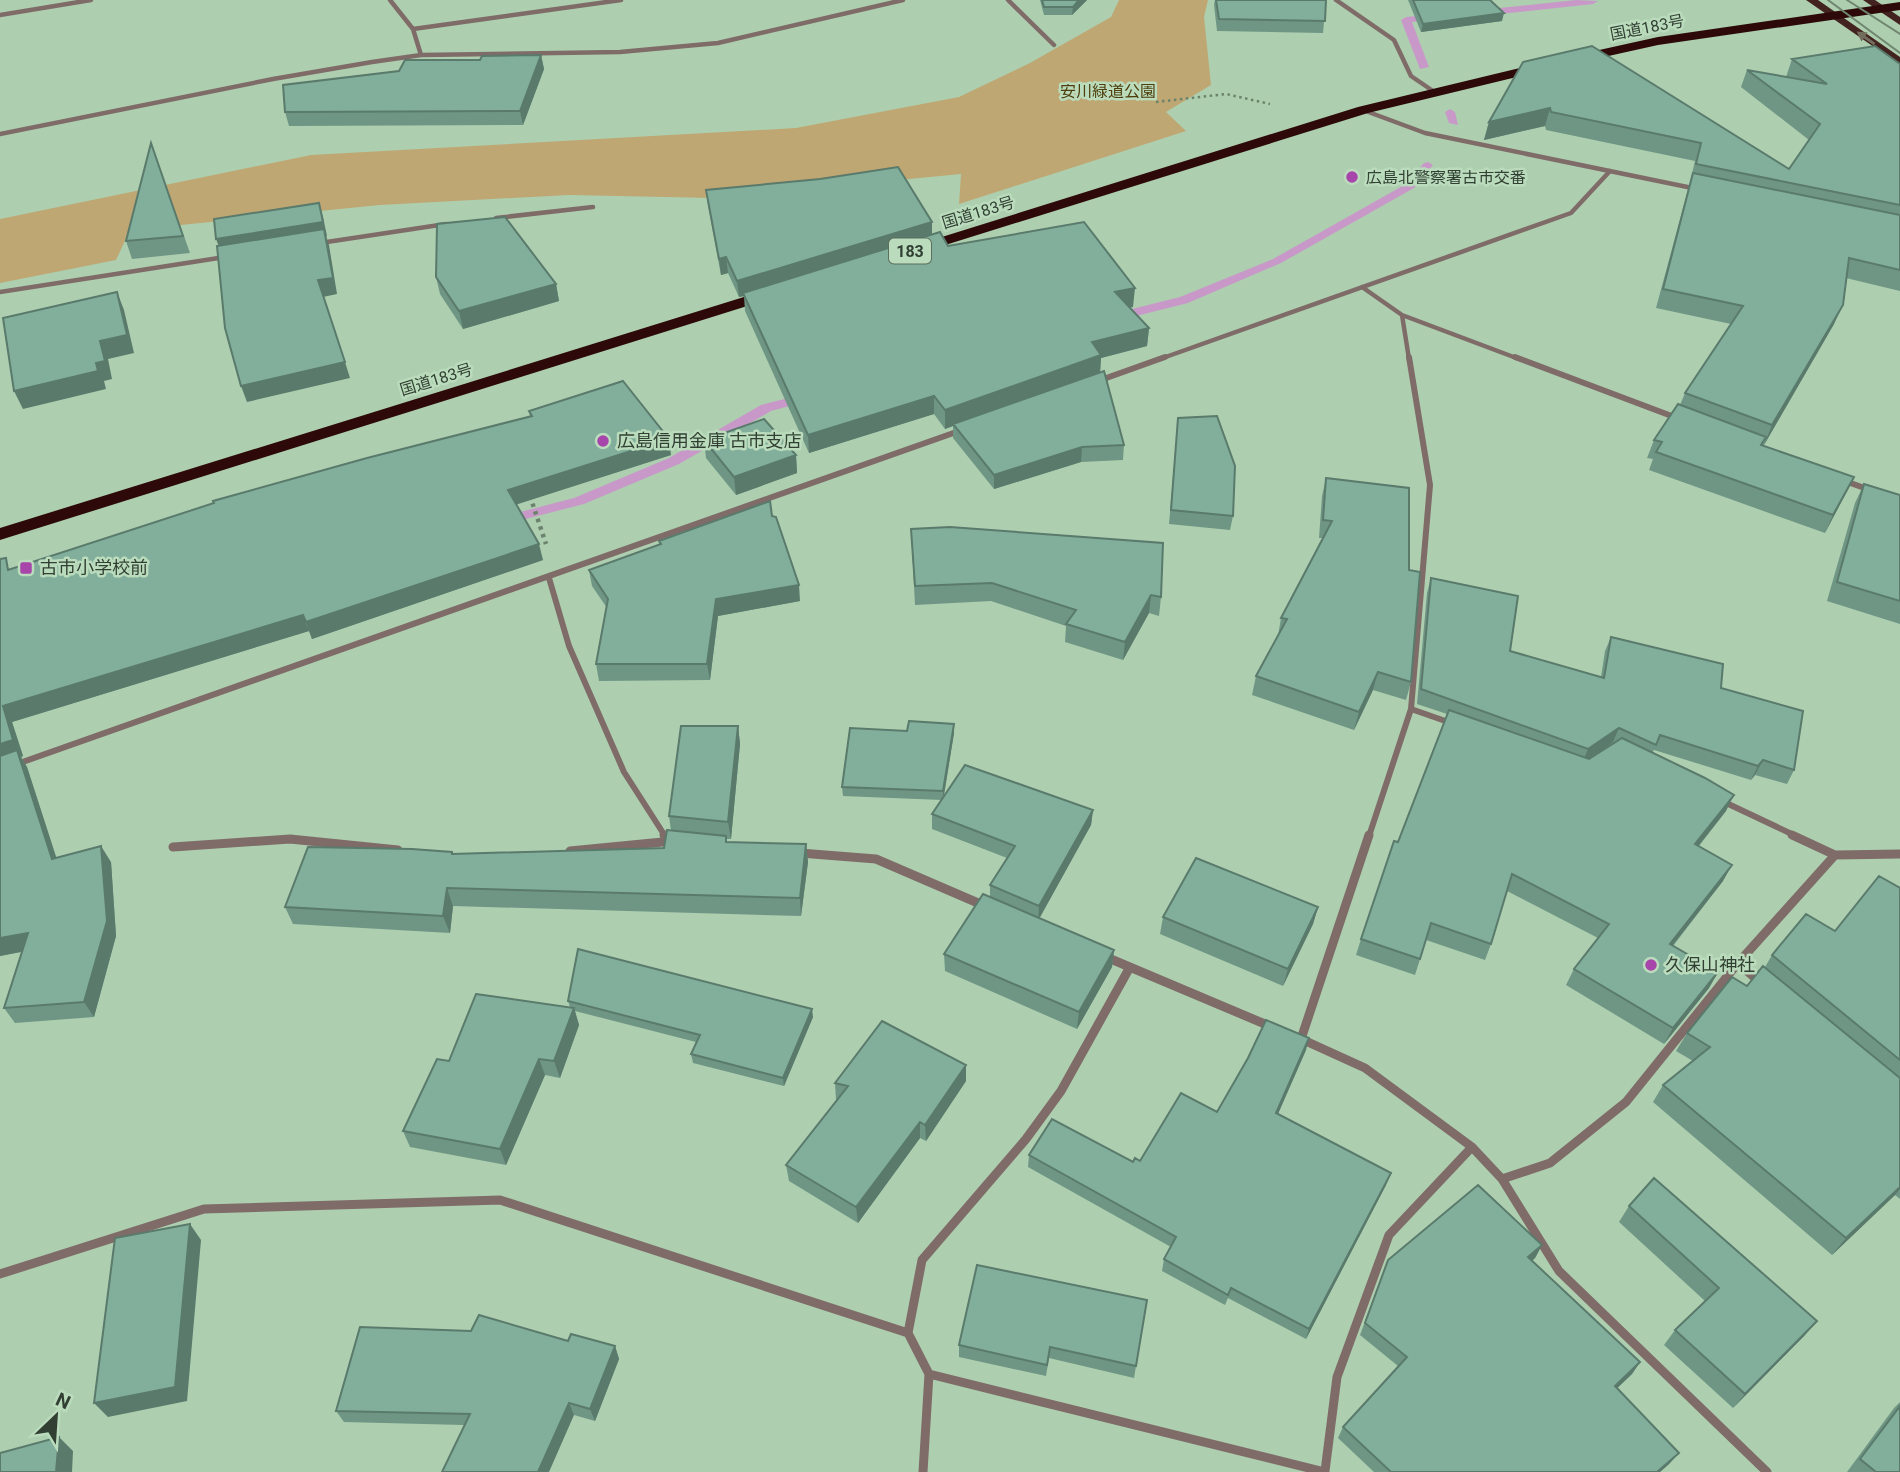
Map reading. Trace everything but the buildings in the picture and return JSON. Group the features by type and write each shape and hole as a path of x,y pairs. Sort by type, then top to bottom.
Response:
{"highway":[{"name":"国道183号","path":"897,255 1363,110 1433,91 1658,41 1900,6"},
{"name":"国道183号","path":"0,534 792,287"}],"main road":[{"path":"1811,0 1900,62"},
{"path":"1868,0 1900,22"}],"street":[{"path":"0,15 91,0"},
{"path":"390,0 413,29 421,55"},
{"path":"413,29 621,0"},
{"path":"0,134 273,79 421,55 620,52 718,43 903,0"},
{"path":"1008,0 1054,45"},
{"path":"1336,0 1394,40 1411,76 1433,91"},
{"path":"1363,110 1425,133 1702,190"},
{"path":"1089,385 1571,213 1610,171"},
{"path":"488,219 593,207"},
{"path":"316,243 449,224"},
{"path":"0,292 234,256"},
{"path":"1362,287 1402,315 1690,423"},
{"path":"1301,1039 1411,709 1430,485 1402,315"},
{"path":"0,770 549,578 972,426"},
{"path":"1835,477 1874,492"},
{"path":"549,578 569,646 624,772 668,841"},
{"path":"1411,709 1461,726"},
{"path":"1712,796 1835,855 1900,854"},
{"path":"173,847 290,839 414,851"},
{"path":"563,852 668,841 682,842"},
{"path":"793,852 876,859 990,908"},
{"path":"1502,1179 1550,1163 1626,1102 1738,963 1835,855"},
{"path":"1092,951 1276,1028"},
{"path":"1738,963 1768,989"},
{"path":"923,1472 929,1374 908,1332 922,1260 1026,1139 1054,1100 1130,967"},
{"path":"1289,1034 1366,1068 1472,1147 1502,1179 1559,1271 1767,1472"},
{"path":"929,1374 1325,1471 1337,1377 1389,1235 1472,1147"},
{"path":"0,1274 204,1209 500,1200 908,1332"}],"path":[{"path":"1156,102 1226,94 1278,106"},
{"path":"526,487 540,522"}],"green space":[{"name":"安川緑道公園","path":"1119,0 1208,0 1204,17 1211,85 1166,112 1186,131 959,204 961,174 713,198 569,195 380,205 130,230 116,260 0,283 0,219 311,155 796,128 959,97 1030,63 1111,17"}],"waterway":[{"path":"1481,13 1593,1"},
{"path":"1424,67 1406,20 1437,17"},
{"path":"1450,112 1454,123"},
{"path":"1116,317 1184,300 1277,261 1410,186 1428,165"},
{"path":"502,521 579,501 674,461 766,408 807,397"}],"tram line":[{"path":"1828,0 1900,53"},
{"path":"1847,0 1900,34"}],"place":[{"name":"広島北警察署古市交番","path":"1352,177"},
{"name":"広島信用金庫 古市支店","path":"603,441"},
{"name":"古市小学校前","path":"26,568"},
{"name":"久保山神社","path":"1651,965"}]}
